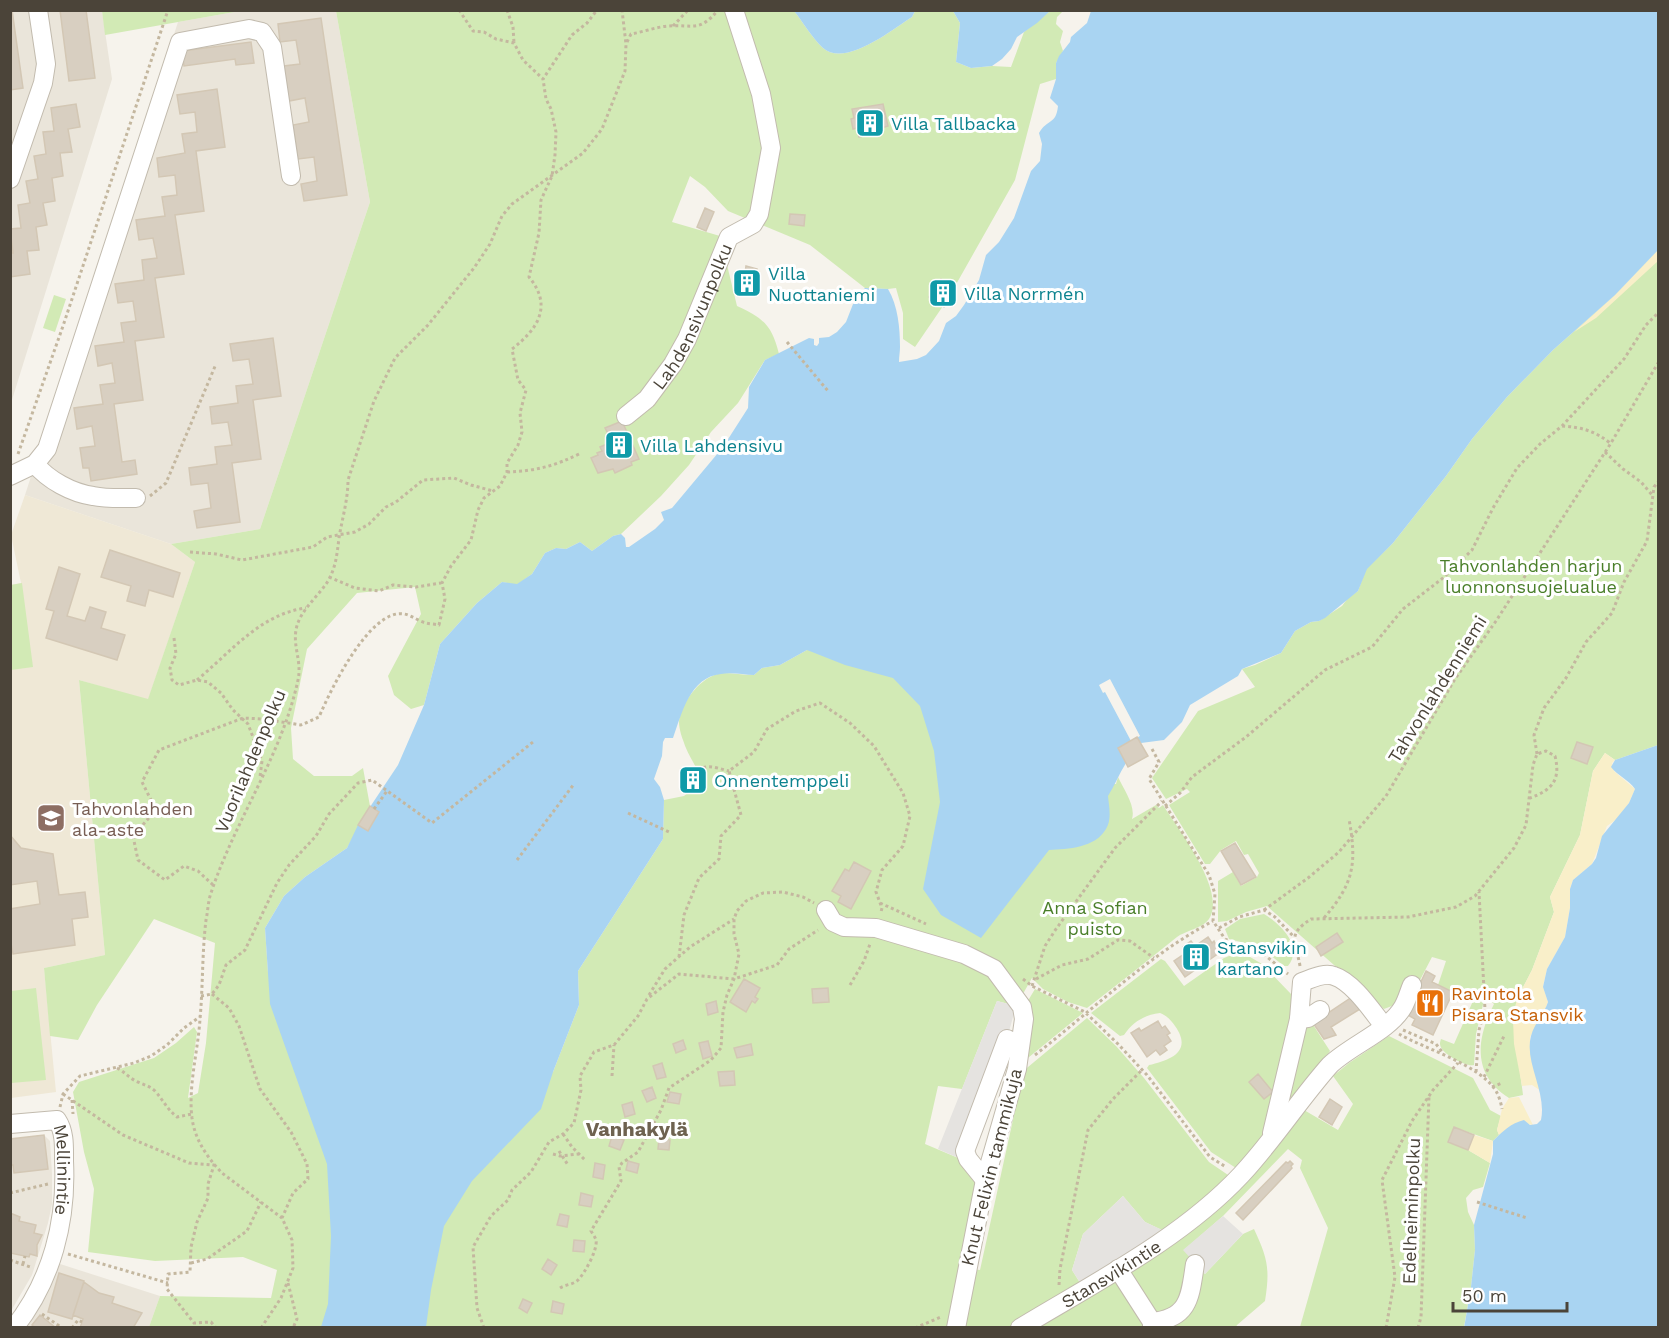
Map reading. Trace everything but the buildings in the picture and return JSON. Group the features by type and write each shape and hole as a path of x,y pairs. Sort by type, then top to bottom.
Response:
{"street":[{"path":"10,178 43,83 46,64 38,10"},
{"name":"Lahdensivunpolku","path":"626,416 647,399 673,364 687,339 729,237 753,224 759,214 771,148 761,94 734,10"},
{"path":"10,476 35,464 47,449 180,42 249,29 262,32 272,46 291,176"},
{"path":"35,464 43,474 80,493 93,497 136,498"},
{"path":"830,916 844,927 876,928"},
{"name":"Knut Felixin tammikuja","path":"876,928 964,954 994,969 1022,1007 1024,1019 1017,1069 985,1180 957,1319"},
{"path":"1270,1140 1310,1019 1302,982 1320,976 1333,975 1347,984 1387,1028"},
{"name":"Stansvikintie","path":"1020,1328 1118,1269 1171,1234 1208,1205 1240,1175 1340,1055 1387,1028 1402,1008 1412,985"},
{"path":"985,1180 968,1159 965,1151 1007,1039 1019,1045"},
{"name":"Mellinintie","path":"10,1124 57,1120 63,1137 65,1175 62,1223 55,1250 38,1289 14,1328"},
{"path":"1118,1269 1152,1325 1167,1321 1181,1312 1190,1293 1196,1264"}],"path":[{"path":"20,452 168,10"},
{"path":"459,10 473,32 484,32 496,39 514,43"},
{"path":"213,886 198,870 184,866 165,880 138,860 133,836 156,810 142,782 159,750 243,718 301,725 319,717 331,690 360,642 384,618 403,613 425,623 439,625 445,599 442,583 451,566 471,540 478,510 484,498 500,486 507,472 507,463 518,445 522,432 520,414 526,390 518,380 512,349 525,339 539,316 542,300 538,288 529,277 539,233 541,200 552,176 556,132 543,80 523,60 514,43 513,27 507,10"},
{"path":"543,80 572,35 587,23 597,10"},
{"name":"Vuorilahdenpolku","path":"282,1218 214,1165 202,1149 196,1132 192,1114 192,1089 201,1016 204,940 210,896 227,849 260,782 285,722 299,679 300,662 296,629 337,561 348,480 374,401 395,358 428,325 474,267 490,244 502,216 512,204 584,153 602,129 625,71 626,44 622,10"},
{"path":"673,26 688,10"},
{"path":"626,44 631,34 673,26 693,28 704,24 718,10"},
{"path":"1165,806 1180,793 1192,777 1246,737 1325,670 1372,647 1402,609 1443,578 1472,550 1517,468 1540,444 1563,426 1624,359 1646,325 1659,314"},
{"path":"787,342 828,391"},
{"name":"Tahvonlahdenniemi","path":"1219,928 1239,917 1264,910 1308,878 1339,852 1386,796 1455,679 1496,621 1611,443 1659,363"},
{"path":"136,498 150,496 166,483 216,364"},
{"path":"1563,426 1581,427 1601,435 1611,443"},
{"path":"1605,452 1623,470 1641,482 1653,496"},
{"path":"507,472 531,471 558,465 581,453"},
{"path":"190,552 216,554 242,560 313,547 327,537 355,532 369,524 386,507 396,502 423,480 454,478 493,491"},
{"path":"1302,982 1299,959 1294,948 1294,937 1299,927 1311,919 1408,917 1456,906 1475,896 1518,841 1526,825 1533,765 1537,754 1534,735 1544,708 1566,678 1586,642 1612,613 1624,582 1647,541 1654,487 1659,482"},
{"path":"329,577 355,588 379,591 393,585 416,587 442,583"},
{"path":"174,638 176,654 170,668 172,680 179,685 197,680 250,632 289,610 307,608"},
{"path":"197,680 208,682 221,693 233,710 248,724 262,760 260,782"},
{"path":"729,771 754,752 767,729 796,711 820,703 850,723 874,746 903,793 910,816 903,846 882,870 876,892 882,908 864,961 850,985"},
{"path":"201,996 212,994 219,985 226,965 245,950 277,883 289,865 316,836 340,800 358,783 372,780 432,823 533,742"},
{"path":"1152,749 1159,762 1149,779 1209,875 1215,894 1213,921 1226,939 1261,952 1282,970 1302,982"},
{"path":"1530,798 1541,794 1554,782 1558,769 1555,756 1546,751 1537,754"},
{"path":"695,776 702,767 707,766 729,771"},
{"path":"679,957 684,915 699,878 719,860 722,836 741,815 729,771"},
{"path":"517,860 574,784"},
{"path":"374,809 387,790"},
{"path":"1155,958 1130,941 1118,940 1088,959 1062,965 1036,979 1045,946 1063,920 1114,848 1162,801"},
{"path":"628,813 671,833"},
{"path":"1324,918 1349,882 1353,865 1350,819"},
{"path":"1476,1072 1479,1030 1485,1010 1479,891"},
{"path":"560,1288 579,1279 596,1249 596,1240 591,1231 621,1181 622,1162 638,1152 661,1110 669,1088 711,1060 721,1048 723,1012 734,979 739,954 734,934 734,919 737,911 746,901 763,893 783,892 803,897 830,916 789,949 777,965 734,979 679,974 647,999"},
{"path":"1264,910 1275,917 1294,937"},
{"path":"484,1328 477,1308 473,1247 491,1216 508,1200 512,1190 531,1172 549,1142 564,1134 574,1123 581,1090 580,1076 583,1067 594,1052 614,1045 638,1016 665,969 690,947 734,919"},
{"path":"1017,1069 1155,958 1187,935 1213,921"},
{"path":"1032,986 1085,1012 1142,1070 1210,1157 1240,1175"},
{"path":"212,994 229,1008 239,1026 260,1089 291,1132 307,1164 308,1179 293,1193 282,1218 292,1240 293,1268 281,1298 261,1328"},
{"path":"57,1120 63,1094 80,1076 116,1068 151,1056 201,1016"},
{"path":"1387,1028 1403,1030 1436,1044 1443,1053"},
{"path":"1387,1028 1417,1044 1443,1053 1484,1077 1497,1092 1502,1108"},
{"path":"1484,1077 1504,1036"},
{"path":"612,1077 614,1045"},
{"path":"1386,1328 1395,1277 1382,1180 1412,1121 1429,1095 1458,1063"},
{"path":"116,1068 154,1091 166,1109 177,1117 192,1114"},
{"path":"1058,1305 1059,1269 1088,1130 1113,1099 1142,1070"},
{"path":"1492,1087 1502,1083"},
{"path":"63,1094 123,1135 189,1163 214,1165 208,1184 208,1198 197,1222 191,1247 190,1272 168,1274 167,1289 194,1323 211,1322 216,1328"},
{"name":"Edelheiminpolku","path":"1418,1328 1421,1317 1426,1214 1426,1135 1429,1095"},
{"path":"564,1134 585,1160"},
{"path":"559,1151 568,1165"},
{"path":"553,1154 562,1156 578,1154"},
{"path":"10,1193 55,1182"},
{"path":"191,1263 207,1259 247,1231 261,1201"},
{"path":"1477,1202 1527,1218"},
{"path":"55,1250 168,1283"},
{"path":"22,1264 25,1256"},
{"path":"10,1260 38,1269"},
{"path":"288,1282 297,1318 293,1328"},
{"path":"38,1311 62,1328"},
{"path":"915,1328 957,1319"},
{"path":"72,1328 78,1320 82,1322"}],"shaded area":[{"path":"11,11 102,11 112,79 11,403"},
{"path":"240,11 336,11 370,202 260,529 171,544 25,495 178,22"},
{"path":"25,495 171,544 195,562 148,700 79,680 105,955 44,968 56,1092 11,1098 10,585 21,583 11,535"},
{"path":"997,1001 1016,1006 1007,1039 963,1160 938,1149"},
{"path":"44,1135 50,1141 52,1204 32,1275 11,1311 11,1139"},
{"path":"1123,1196 1145,1222 1171,1234 1084,1289 1072,1270 1083,1234"},
{"path":"1223,1216 1243,1234 1205,1274 1183,1250"},
{"path":"57,1263 160,1296 149,1327 23,1328"}],"green space":[{"path":"102,10 240,11 105,35"},
{"name":"Anna Sofian puisto","path":"336,11 794,11 823,48 832,53 844,53 856,50 881,37 912,17 915,11 953,11 960,23 956,62 971,68 1011,67 1024,32 1050,11 1063,11 1057,17 1056,24 1063,31 1060,42 1063,51 1056,63 1056,79 1040,84 1015,180 954,288 947,281 946,283 941,280 930,296 943,306 915,347 903,339 903,313 896,288 865,288 810,245 728,211 705,187 690,176 672,222 720,236 737,306 754,314 765,324 773,336 779,354 765,360 738,403 711,432 689,465 661,496 621,534 613,536 592,551 580,542 566,549 556,548 545,553 532,574 517,585 502,582 477,603 440,644 424,705 411,709 394,695 388,676 421,614 415,587 357,593 307,649 291,728 293,759 314,776 352,776 363,768 370,806 347,848 305,877 284,896 265,928 268,973 338,1055 382,1100 409,1107 452,1109 468,1127 485,1109 495,1092 553,1072 579,1005 578,971 663,839 664,800 684,796 701,782 685,746 679,724 683,707 693,691 714,675 722,673 754,675 762,668 780,665 807,650 852,637 905,634 936,641 954,662 971,773 979,790 997,791 1010,784 1028,786 1068,798 1098,783 1116,784 1118,777 1131,803 1132,819 1156,805 1159,808 1163,805 1198,860 1212,893 1213,907 1206,922 1177,937 1087,1008 1068,1002 1043,989 1032,978 1016,1006 997,1001 962,1089 938,1086 925,1144 963,1160 976,1181 958,1267 980,1270 1022,1072 1087,1018 1144,1078 1209,1162 1231,1177 1203,1205 1166,1232 1145,1222 1123,1196 1083,1234 1072,1270 1082,1286 1064,1297 1069,1304 1144,1259 1197,1222 1250,1173 1304,1110 1338,1130 1353,1104 1333,1076 1389,1036 1473,1078 1490,1110 1501,1116 1497,1130 1499,1135 1493,1141 1454,1127 1448,1142 1490,1163 1483,1187 1473,1190 1466,1198 1468,1212 1474,1225 1475,1250 1464,1327 1300,1327 1328,1228 1300,1168 1302,1160 1288,1149 1223,1216 1184,1250 1205,1274 1243,1234 1254,1229 1267,1264 1265,1301 1236,1327 149,1327 160,1296 271,1298 277,1270 243,1257 155,1261 88,1252 94,1189 84,1152 73,1092 79,1082 154,1058 194,1027 197,1032 188,1098 198,1093 206,1043 215,943 154,919 97,1005 78,1040 50,1036 44,968 105,955 79,680 148,699 195,562 171,544 260,529 370,202"},
{"name":"Tahvonlahden harjun luonnonsuojelualue","path":"1658,250 1658,745 1615,760 1605,753 1593,771 1580,835 1550,897 1554,912 1532,970 1517,999 1513,1018 1523,1095 1509,1098 1497,1089 1483,1067 1481,1043 1494,1004 1485,996 1476,1034 1474,1065 1457,1060 1444,1052 1441,1047 1441,1039 1454,1044 1473,1001 1438,985 1446,961 1432,957 1420,980 1410,975 1397,1004 1384,1009 1267,906 1227,921 1218,922 1218,881 1233,872 1241,886 1257,877 1259,873 1248,854 1244,855 1236,841 1221,850 1210,864 1205,864 1169,805 1190,792 1187,789 1166,799 1152,778 1198,711 1255,687 1242,669 1281,653 1295,631 1311,622 1319,621 1342,606 1358,591 1366,569 1393,543 1507,397 1553,350 1615,295"},
{"path":"54,295 66,299 55,332 43,328"},
{"path":"22,583 33,667 11,670 11,585"},
{"path":"1264,914 1283,930 1292,943 1292,958 1288,966 1284,966 1260,947 1229,939 1225,929 1240,919"},
{"path":"1237,953 1245,954 1262,964 1291,994 1296,1011 1262,1143 1236,1168 1211,1152 1147,1068 1149,1065 1172,1057 1180,1048 1182,1042 1180,1035 1170,1020 1160,1013 1149,1015 1120,1036 1091,1013 1161,959 1184,986 1224,958"},
{"path":"36,988 46,1080 11,1083 11,991"},
{"path":"1035,989 1083,1013 1023,1062 1026,1004"},
{"path":"1310,1020 1330,1051 1274,1129 1301,1025"}],"sand":[{"path":"1658,250 1658,261 1596,318 1574,332 1615,295"},
{"path":"1605,753 1615,760 1612,763 1614,771 1635,789 1629,803 1617,819 1607,826 1592,864 1573,880 1570,889 1570,908 1565,937 1547,969 1543,986 1548,1002 1530,1037 1533,1067 1541,1091 1532,1085 1522,1086 1514,1044 1513,1019 1517,999 1532,970 1554,912 1550,897 1580,835 1593,771"},
{"path":"1519,1097 1533,1125 1518,1122 1499,1135 1497,1130 1502,1109 1509,1098"},
{"path":"1474,1135 1493,1141 1490,1163 1468,1150"}],"water":[{"path":"794,11 915,11 912,17 869,44 844,53 832,53 823,48 811,35"},
{"path":"953,11 1050,11 1017,37 1011,49 1002,59 992,66 971,68 956,62 960,23"},
{"path":"1091,11 1658,11 1658,250 1615,295 1553,350 1507,397 1393,543 1367,569 1358,591 1325,618 1311,622 1295,631 1281,653 1242,669 1238,676 1190,705 1182,722 1164,740 1141,743 1137,738 1118,748 1126,763 1108,796 1110,817 1106,829 1088,844 1049,850 981,938 941,915 923,889 940,802 934,751 920,706 893,678 845,665 807,650 780,665 762,668 754,675 721,674 702,682 689,698 673,738 665,738 663,742 662,756 654,779 660,787 664,800 663,839 578,971 579,1005 541,1109 472,1181 444,1226 426,1327 321,1327 328,1304 331,1236 327,1164 270,1004 265,928 284,896 305,877 347,848 358,825 398,765 424,705 440,644 477,603 502,582 517,584 532,574 545,553 556,548 566,549 580,542 592,551 613,536 621,534 625,538 626,547 629,547 655,529 664,520 661,512 672,508 723,447 748,408 749,387 765,360 809,338 814,339 814,345 817,346 819,338 829,337 837,332 846,322 855,299 865,288 888,289 899,325 899,362 926,355 939,341 946,323 956,316 979,280 986,255 999,242 1014,218 1031,171 1040,161 1042,144 1039,133 1057,112 1058,106 1050,98 1056,79 1056,63 1071,37 1087,23"},
{"path":"1658,745 1658,1327 1464,1328 1475,1250 1474,1225 1493,1154 1493,1141 1515,1123 1524,1120 1530,1125 1537,1124 1541,1120 1541,1099 1530,1056 1531,1036 1548,1002 1543,987 1547,969 1565,937 1570,908 1570,889 1573,880 1596,858 1602,836 1629,803 1635,789 1611,767 1615,760"}],"pier":[{"path":"1110,679 1140,736 1131,741 1099,685"}],"place":[{"name":"Villa Tallbacka","path":"870,123"},
{"name":"Villa Nuottaniemi","path":"747,283"},
{"name":"Villa Norrmén","path":"943,293"},
{"name":"Villa Lahdensivu","path":"619,445"},
{"name":"Onnentemppeli","path":"693,780"},
{"name":"Tahvonlahden ala-aste","path":"51,818"},
{"name":"Stansvikin kartano","path":"1196,957"},
{"name":"Ravintola Pisara Stansvik","path":"1430,1003"}],"district":[{"name":"Vanhakylä","path":"637,1129"}]}
